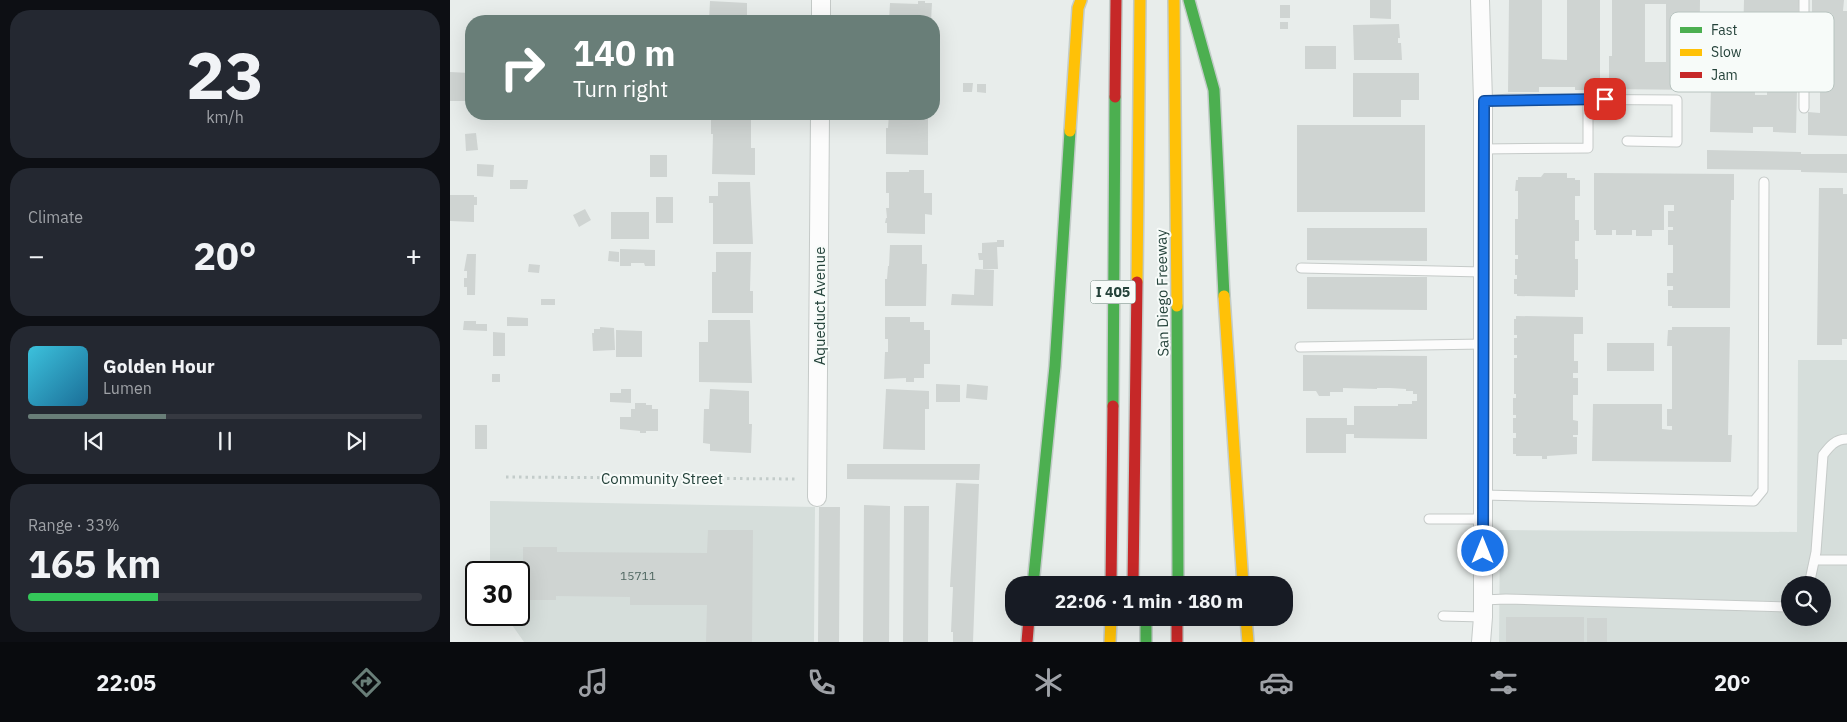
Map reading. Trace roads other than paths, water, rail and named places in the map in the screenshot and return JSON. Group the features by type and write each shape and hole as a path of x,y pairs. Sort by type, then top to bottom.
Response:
{"highway":[{"path":"1034,576 1055,366 1078,18 1081,0"},
{"name":"I 405","path":"1111,576 1116,0"},
{"path":"1133,576 1140,0"},
{"path":"1150,150 1151,0"},
{"name":"San Diego Freeway","path":"1174,0 1178,576"},
{"path":"1189,0 1214,90 1226,342 1242,576"},
{"path":"1147,401 1147,430"},
{"path":"1027,642 1028,626"},
{"path":"1110,642 1111,626"},
{"path":"1146,626 1146,642"},
{"path":"1177,626 1177,642"},
{"path":"1247,626 1248,642"}],"street":[{"path":"820,15 821,0"},
{"path":"1480,0 1484,101 1483,609 1481,642"},
{"name":"Aqueduct Avenue","path":"817,497 820,120"}],"lane":[{"path":"1804,92 1804,108"},
{"path":"1484,149 1588,148 1588,99"},
{"path":"1484,101 1677,100 1677,142 1627,142"},
{"path":"1483,495 1754,501 1763,490 1764,182"},
{"path":"1301,268 1484,272"},
{"path":"1300,347 1483,344"},
{"path":"1811,576 1815,560 1823,456 1831,445 1843,438 1847,439"},
{"path":"1429,518 1483,518"},
{"path":"1815,560 1847,560"},
{"path":"1443,616 1483,609 1506,599 1781,607"}]}
